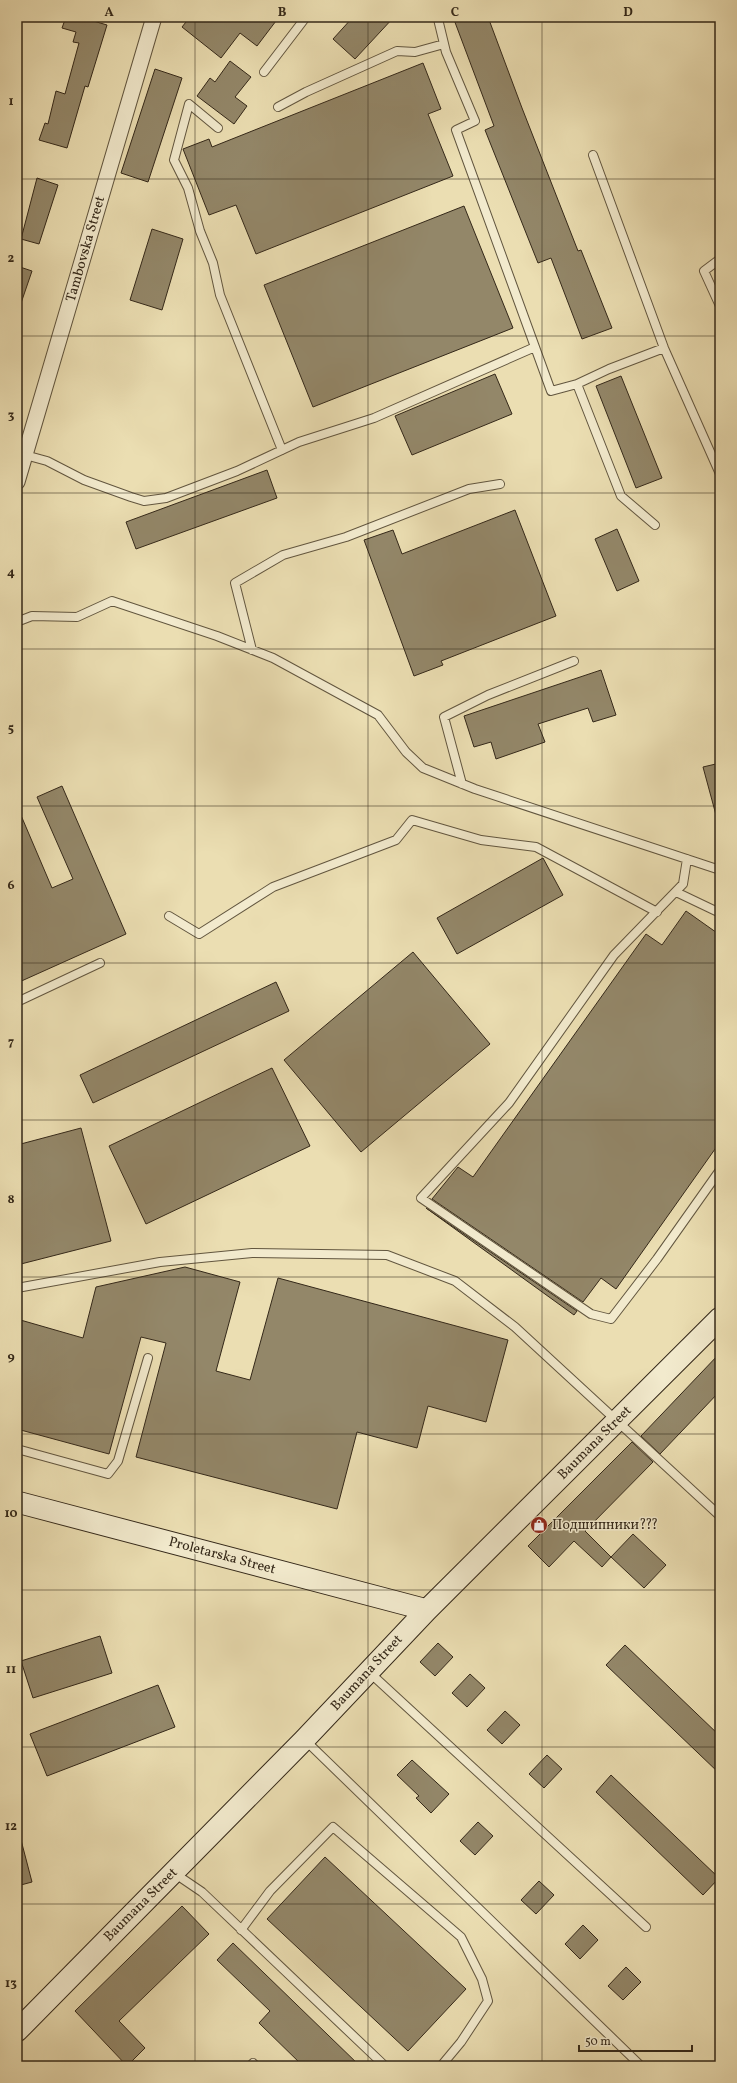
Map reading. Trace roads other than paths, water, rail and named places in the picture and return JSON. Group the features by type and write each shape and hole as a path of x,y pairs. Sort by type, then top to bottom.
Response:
{"main road":[{"name":"Baumana Street","path":"17,2031 304,1740 427,1610 720,1318"},
{"name":"Proletarska Street","path":"17,1502 427,1610"}],"street":[{"name":"Tambovska Street","path":"17,482 154,17"}],"lane":[{"path":"264,72 306,17"},
{"path":"438,19 444,44 475,121 456,130 551,391 577,384 608,368 664,348"},
{"path":"278,107 306,92 397,51 415,52 444,44"},
{"path":"218,128 190,104 174,160 188,188 200,231 214,263 220,295 282,450"},
{"path":"593,155 664,348 720,474"},
{"path":"720,260 704,271 720,306"},
{"path":"25,455 47,461 84,480 144,501 166,498 237,471 299,442 374,418 461,378 536,347"},
{"path":"577,384 622,496 655,525"},
{"path":"252,650 235,583 283,555 346,537 469,489 500,484"},
{"path":"19,621 32,616 77,617 112,601 252,650 272,658 378,715 406,752 422,768 462,784 720,870"},
{"path":"462,784 444,717 488,695 574,661"},
{"path":"169,916 199,934 273,887 396,840 412,820 481,840 536,847 657,912"},
{"path":"687,859 684,884 614,955 509,1103 421,1198 591,1314 610,1319 657,1259 720,1170"},
{"path":"676,892 720,913"},
{"path":"17,1002 100,963"},
{"path":"17,1288 160,1262 252,1253 387,1255 455,1281 515,1328 720,1516"},
{"path":"17,1449 108,1474 118,1461 148,1358"},
{"path":"369,1672 646,1927"},
{"path":"304,1740 640,2066"},
{"path":"241,1930 270,1891 333,1828 461,1937 482,1979 488,2001 461,2042 441,2066"},
{"path":"173,1873 202,1892 385,2066"},
{"path":"250,2066 253,2063 256,2066"}],"place":[{"name":"Подшипники???","path":"539,1525"}]}
